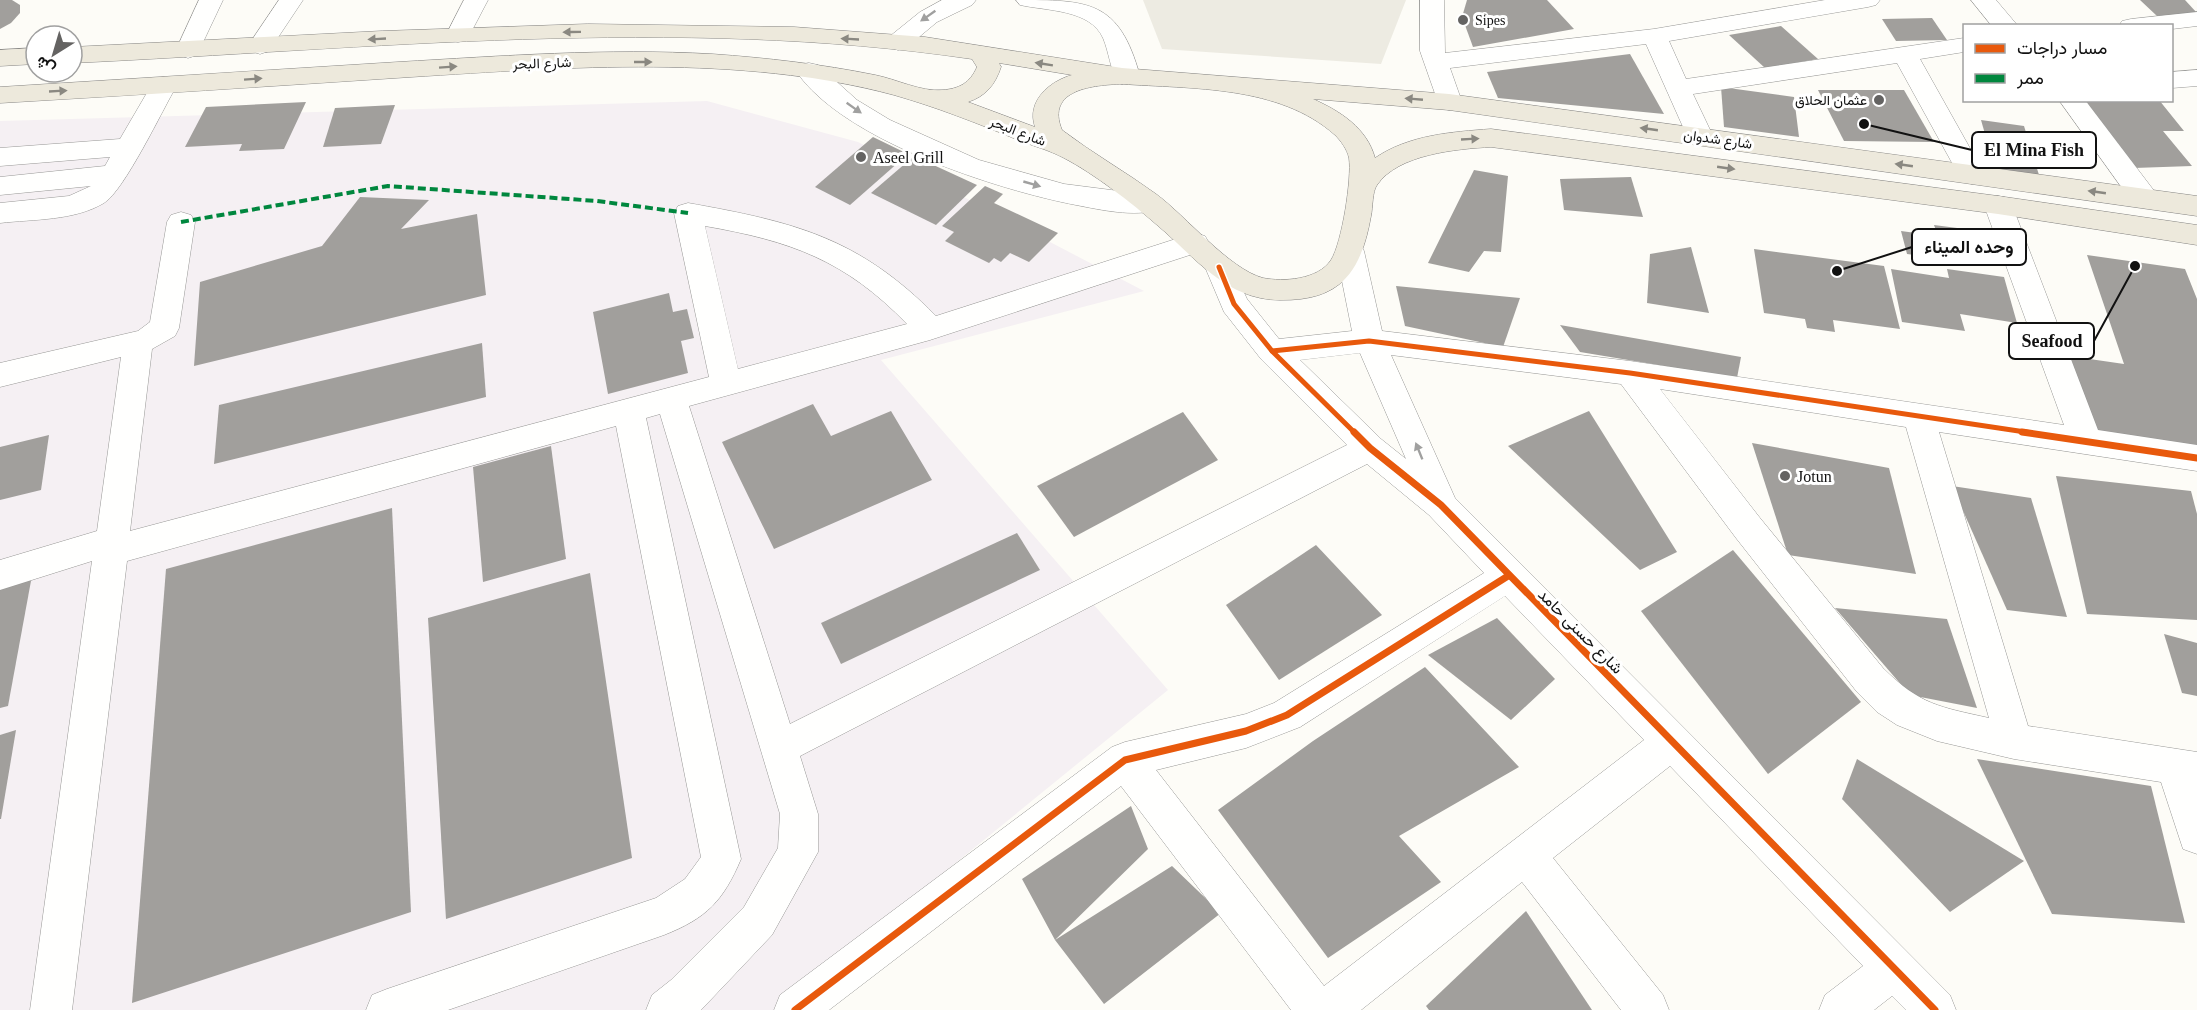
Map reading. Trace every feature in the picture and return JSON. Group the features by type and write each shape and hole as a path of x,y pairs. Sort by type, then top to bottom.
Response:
{"main road":[{"name":"شارع البحر","path":"84,54 458,34 608,31 735,33 898,42 1125,76"},
{"path":"933,99 954,99 973,91 986,80 989,67 982,54"},
{"path":"0,57 24,56"},
{"name":"شارع البحر","path":"0,94 488,64 603,61 730,62 809,71 876,83 933,99 1071,151"},
{"path":"1125,76 1238,84 1279,95 1317,110 1344,129 1357,146 1362,159 1361,184 1350,251 1341,268 1322,282 1296,289 1267,289 1240,281 1219,267 1148,203 1051,135 1045,116 1051,99 1068,84 1092,77 1125,76"},
{"name":"شارع شدوان","path":"1238,84 1449,102 2197,206"},
{"name":"شارع شدوان","path":"1361,184 1380,165 1412,149 1449,140 1491,138 1998,205 2196,236"}],"street":[{"path":"188,50 211,0"},
{"path":"260,46 291,0"},
{"path":"458,34 476,0"},
{"path":"898,42 924,18 944,6 964,0"},
{"path":"1038,0 1072,8 1104,22 1120,48 1125,76"},
{"path":"1432,0 1432,51 1449,102"},
{"path":"1435,62 1654,36 1868,0"},
{"path":"1983,0 2004,24"},
{"path":"2150,24 2197,19"},
{"path":"1654,36 1700,136"},
{"path":"1678,88 1963,45"},
{"path":"1905,54 1972,175"},
{"path":"809,71 853,109 913,142 954,158 990,172 1094,199 1148,203"},
{"path":"2173,80 2197,78"},
{"path":"0,213 84,202 105,189 165,85"},
{"path":"2072,102 2145,199"},
{"path":"0,157 129,147"},
{"path":"0,186 114,174"},
{"path":"1998,205 2086,441"},
{"path":"726,384 688,213 753,225 794,236 837,254 868,273 900,298 930,329"},
{"path":"0,375 138,342 148,339 164,328 181,222"},
{"path":"0,574 629,411 930,329 1195,243"},
{"name":"شارع حسنى حامد","path":"1350,251 1369,341 1407,420 1441,505"},
{"name":"شارع حسنى حامد","path":"1219,267 1234,304 1272,351 1370,448 1441,505 1935,1010"},
{"path":"1272,351 1369,341 1630,373 2197,458"},
{"path":"51,1010 138,342"},
{"path":"1630,373 1748,528 1870,680 1890,700 1910,713 1937,723 2014,741 2186,769 2197,836"},
{"path":"667,1010 686,995 758,921 798,852 799,814 671,399"},
{"path":"387,1010 664,915 690,902 711,881 721,859 629,411"},
{"path":"1919,416 2014,741"},
{"path":"779,748 1370,448"},
{"path":"815,1004 1125,760 1246,731 1287,715 1508,576"},
{"path":"1326,1010 1671,742"},
{"path":"1125,760 1317,1010"},
{"path":"1526,855 1648,1010"},
{"path":"1840,1010 1893,968"}],"shaded area":[{"path":"1143,0 1406,0 1381,64 1162,49"},
{"path":"707,101 858,142 1144,291 881,360 1168,690 775,1010 0,1010 0,121"}],"building":[{"path":"0,0 12,0 20,5 20,13 11,23 0,29"},
{"path":"1467,0 1547,0 1574,29 1473,47 1462,17"},
{"path":"2140,0 2185,0 2197,13 2157,16"},
{"path":"1932,18 1947,40 1896,41 1882,19"},
{"path":"1781,26 1818,59 1765,68 1729,35"},
{"path":"1630,54 1664,114 1498,98 1487,72"},
{"path":"1721,87 1794,97 1799,137 1724,127"},
{"path":"1818,90 1904,90 1934,142 1844,141"},
{"path":"306,102 284,149 239,151 242,144 185,147 206,107"},
{"path":"2083,102 2161,102 2184,131 2163,131 2192,166 2134,168"},
{"path":"395,105 381,144 323,147 335,108"},
{"path":"1981,120 2024,126 2039,175 1995,169"},
{"path":"873,137 908,154 850,205 815,187"},
{"path":"914,156 977,185 936,225 871,193"},
{"path":"1474,170 1508,176 1501,252 1484,251 1469,272 1428,263"},
{"path":"1631,177 1643,217 1564,210 1560,179"},
{"path":"985,186 1003,194 994,203 1058,233 1029,262 1010,253 1001,262 994,258 989,263 945,241 954,232 942,226"},
{"path":"360,197 429,200 401,229 477,214 486,295 194,366 200,282 322,246"},
{"path":"1934,225 1988,232 2000,266 1907,254 1901,231 1938,236"},
{"path":"1691,247 1709,313 1647,303 1650,254"},
{"path":"1754,249 1884,266 1900,329 1833,320 1835,332 1807,328 1805,319 1764,313"},
{"path":"2087,255 2185,269 2197,299 2197,455 2095,439 2069,356 2124,364"},
{"path":"1891,269 1949,278 1947,269 2004,277 2017,323 1960,314 1965,331 1902,322"},
{"path":"1396,286 1520,298 1503,347 1405,326"},
{"path":"669,293 673,312 687,309 694,338 681,341 688,373 608,394 593,312"},
{"path":"1560,325 1741,357 1737,378 1580,352"},
{"path":"482,343 486,397 214,464 219,405"},
{"path":"813,404 831,436 891,411 932,480 774,549 722,442"},
{"path":"1589,411 1677,552 1640,570 1508,446"},
{"path":"1183,412 1218,460 1074,537 1037,486"},
{"path":"49,435 41,490 0,500 0,447"},
{"path":"1752,443 1889,468 1916,574 1788,555"},
{"path":"551,446 566,559 483,582 473,467"},
{"path":"2056,476 2191,491 2197,514 2197,620 2087,614"},
{"path":"1952,486 2031,498 2067,617 2007,610"},
{"path":"392,508 411,912 132,1003 166,569"},
{"path":"1017,533 1040,570 841,664 821,623"},
{"path":"1316,545 1382,615 1279,680 1226,605"},
{"path":"1733,550 1861,702 1768,774 1641,611"},
{"path":"33,570 8,706 0,708 0,578"},
{"path":"590,573 632,858 446,919 428,618"},
{"path":"1835,608 1947,619 1977,708 1910,695"},
{"path":"1497,618 1555,679 1511,720 1428,655"},
{"path":"2164,634 2197,643 2197,696 2182,693"},
{"path":"1425,667 1519,767 1399,836 1441,882 1328,958 1218,810 1313,741"},
{"path":"16,730 1,819 0,819 0,735"},
{"path":"1857,759 2024,861 1950,912 1842,799"},
{"path":"1977,759 2151,786 2185,923 2052,914"},
{"path":"1131,806 1148,849 1055,940 1022,879"},
{"path":"1172,866 1221,913 1104,1004 1055,940"},
{"path":"1526,911 1592,1010 1429,1010 1426,1006"}],"marked path":[{"path":"181,222 388,186 597,201 688,213"}],"cycle path":[{"path":"1219,267 1234,304 1272,351 1370,448 1441,505 1935,1010"},
{"path":"1272,351 1369,341 1630,373 2197,458"},
{"path":"795,1010 1125,760 1246,731 1287,715 1508,576"}],"place":[{"name":"Sipes","path":"1463,20"},
{"name":"عثمان الحلاق","path":"1879,100"},
{"name":"El Mina Fish","path":"1864,124"},
{"name":"Aseel Grill","path":"861,157"},
{"name":"Seafood","path":"2135,266"},
{"name":"وحده الميناء","path":"1837,271"},
{"name":"Jotun","path":"1785,476"}]}
